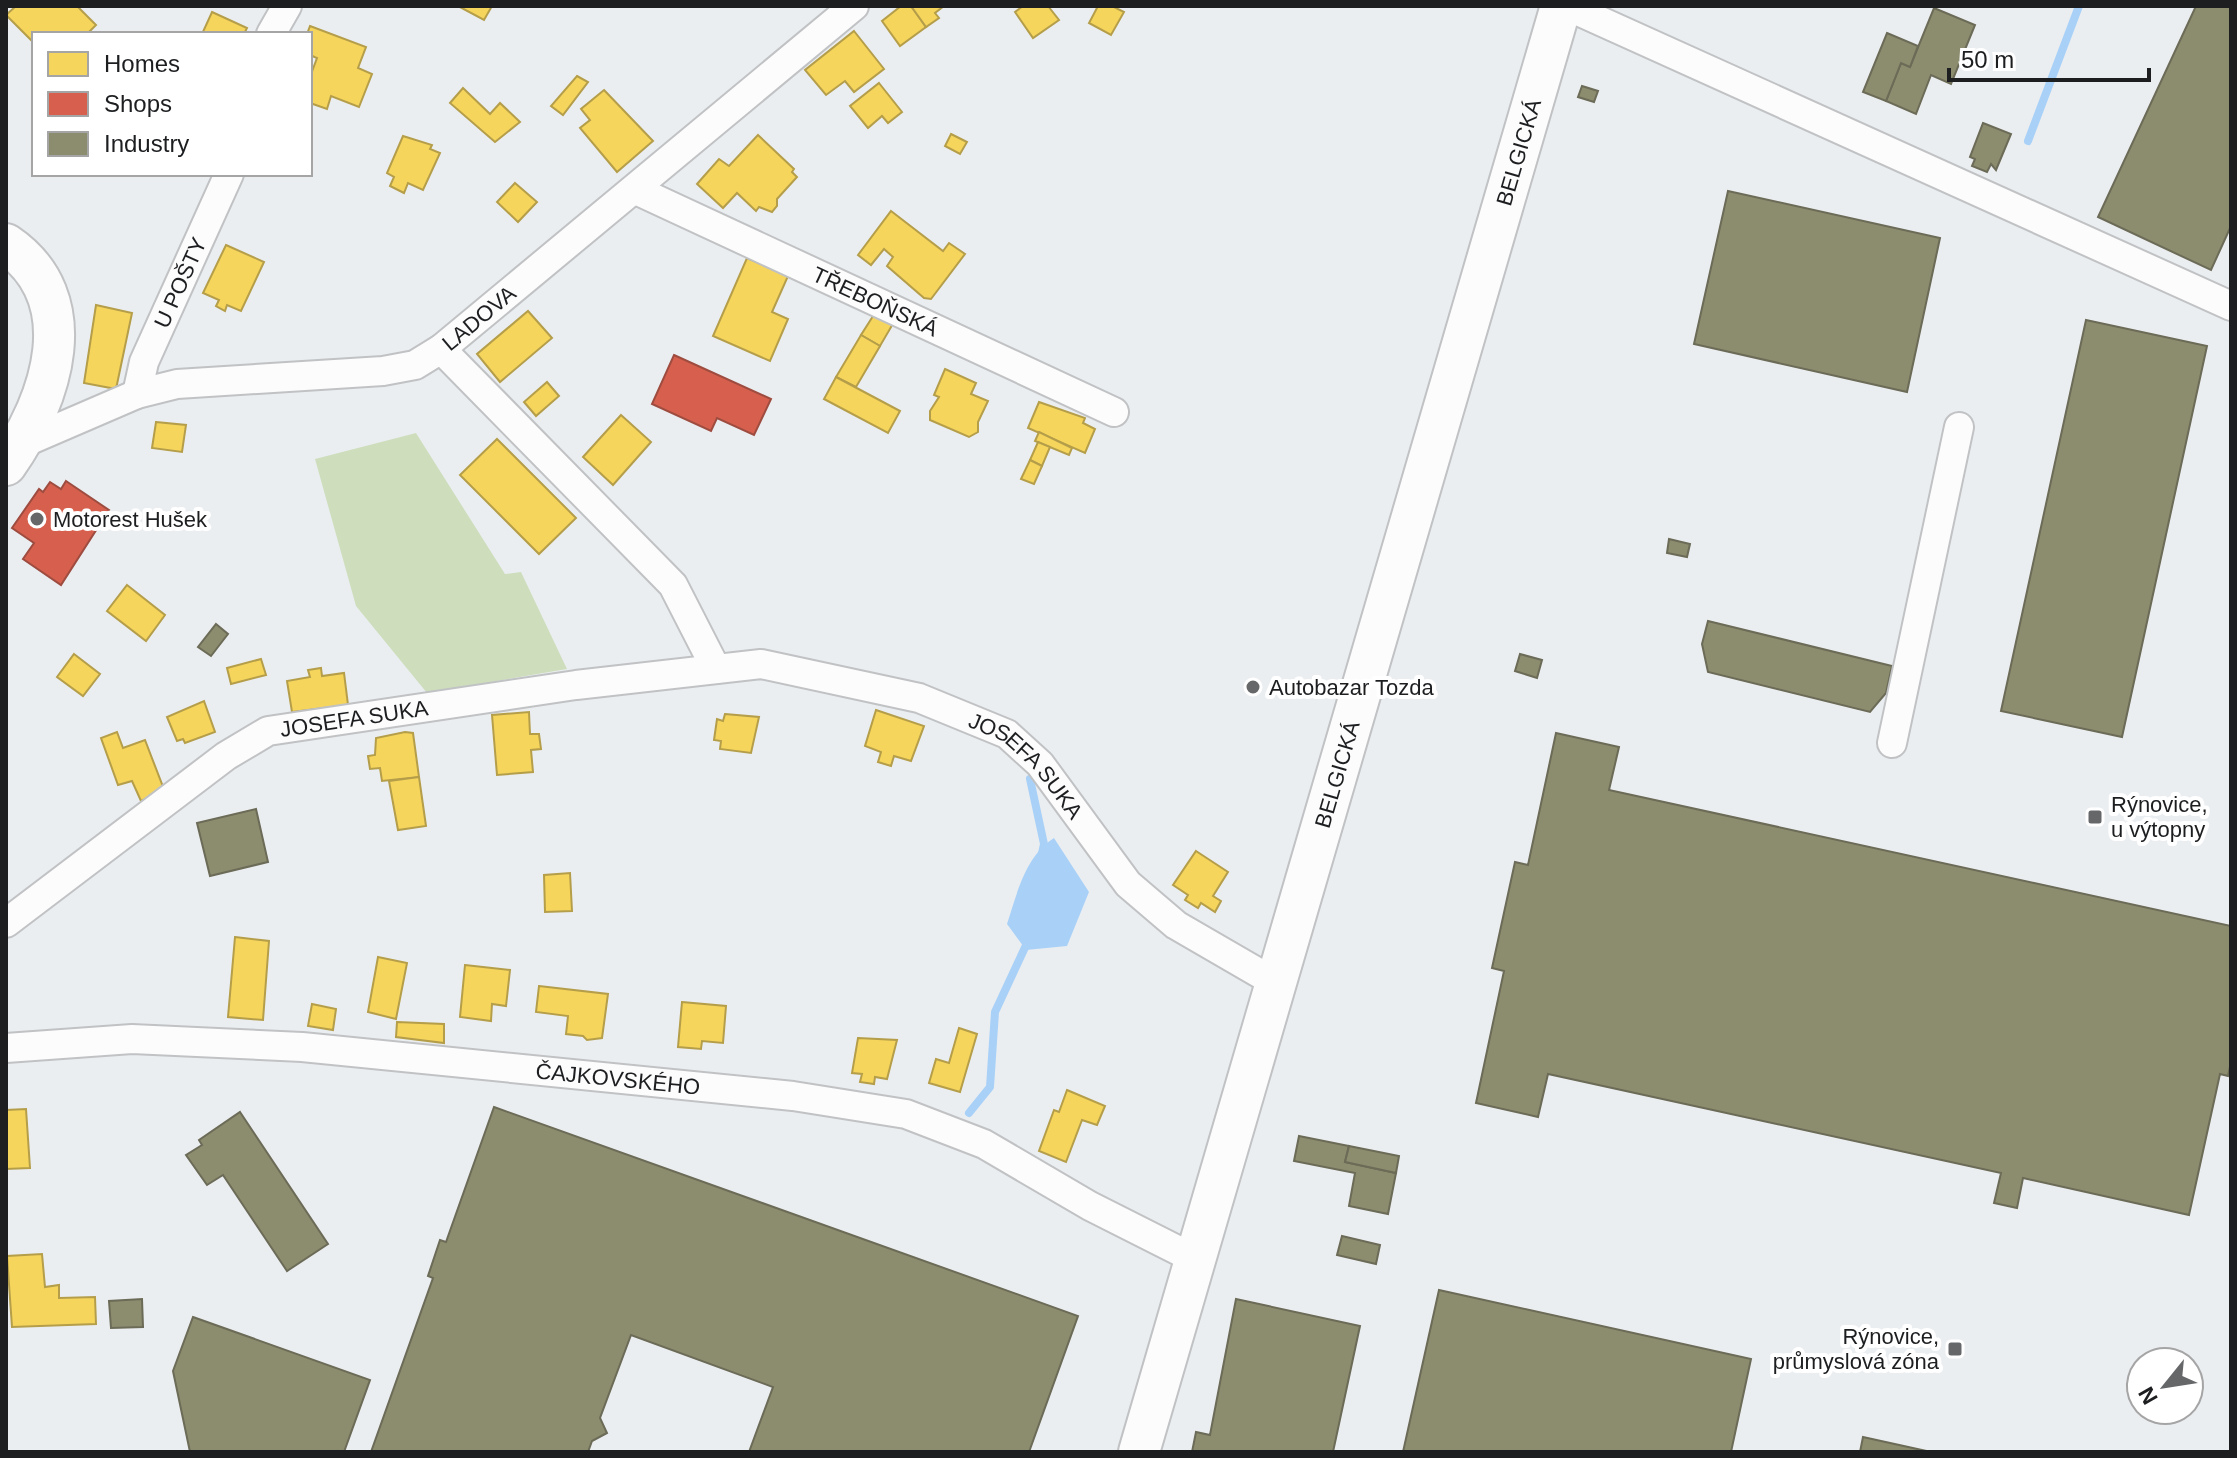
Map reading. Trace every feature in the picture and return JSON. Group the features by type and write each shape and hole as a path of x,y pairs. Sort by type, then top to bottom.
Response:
{"street":[{"path":"272,32 287,6"},
{"name":"LADOVA","path":"14,454 137,394 177,384 383,371 415,365 441,349 636,190 854,6"},
{"name":"BELGICKÁ","path":"1139,1452 1561,6"},
{"path":"1567,6 2231,306"},
{"name":"U POŠTY","path":"137,394 144,362 228,176"},
{"name":"TŘEBOŇSKÁ","path":"636,190 1114,412"},
{"path":"6,244 28,258 44,287 54,335 51,368 44,391 14,454"},
{"path":"441,349 673,585 716,669"},
{"path":"1892,743 1959,427"},
{"name":"JOSEFA SUKA","path":"6,923 226,756 268,731 576,685 761,664 919,698 1007,734 1040,764 1071,802 1128,884 1176,925 1276,983"},
{"name":"ČAJKOVSKÉHO","path":"6,1048 132,1039 302,1047 793,1096 906,1114 984,1144 1090,1206 1195,1259"}],"green space":[{"path":"416,433 505,574 521,572 567,669 427,693 356,606 315,459"}],"water":[{"path":"1054,838 1089,892 1067,946 1026,950 1007,924 1029,865"}],"building: Homes":[{"path":"16,6 77,6 96,25 89,32 32,32 32,41 6,15"},
{"path":"458,6 492,6 484,20"},
{"path":"901,6 911,6 926,27 900,46 882,21"},
{"path":"911,6 944,6 935,13 939,18 926,27"},
{"path":"1023,6 1048,6 1059,20 1033,38 1015,12"},
{"path":"1098,6 1112,6 1124,12 1111,35 1089,23"},
{"path":"212,12 247,28 245,32 203,32"},
{"path":"310,26 366,47 358,68 372,74 359,107 331,96 327,109 312,104 312,72 317,58 312,56 312,32 308,32"},
{"path":"854,31 884,69 854,92 845,81 826,95 805,70"},
{"path":"577,76 588,82 563,115 551,106"},
{"path":"879,83 902,112 888,123 882,116 868,128 850,106"},
{"path":"463,88 490,114 500,103 520,122 495,142 450,103"},
{"path":"604,90 653,141 617,172 580,128 590,120 581,109"},
{"path":"951,134 967,142 960,154 945,146"},
{"path":"758,135 794,169 792,172 797,177 777,199 777,206 772,212 759,207 756,211 737,193 723,208 697,184 719,159 729,166"},
{"path":"403,136 432,145 430,149 440,153 423,190 408,183 404,193 390,186 394,177 387,173"},
{"path":"515,183 537,202 518,222 497,202"},
{"path":"891,211 943,251 949,243 965,254 931,299 924,298 887,266 893,257 884,249 871,265 858,255"},
{"path":"226,245 264,262 241,311 227,305 225,311 216,306 219,300 203,293"},
{"path":"747,258 788,276 772,312 788,319 770,361 713,336"},
{"path":"96,305 132,313 116,389 84,383"},
{"path":"528,311 552,338 500,382 477,354"},
{"path":"875,313 894,322 880,346 861,335"},
{"path":"861,335 880,346 856,387 836,377"},
{"path":"945,369 976,383 971,394 988,401 978,422 978,432 969,437 930,420 930,411 939,397 934,395"},
{"path":"836,377 900,411 888,433 824,399"},
{"path":"547,382 559,396 536,416 524,402"},
{"path":"1039,402 1085,418 1083,423 1095,429 1085,453 1028,428"},
{"path":"621,415 651,442 613,485 583,457"},
{"path":"156,422 186,425 182,452 152,448"},
{"path":"1039,432 1072,448 1069,455 1035,441"},
{"path":"497,439 576,518 539,554 460,475"},
{"path":"1038,442 1050,447 1042,466 1030,460"},
{"path":"1030,460 1042,466 1034,484 1021,479"},
{"path":"127,585 165,615 146,641 107,611"},
{"path":"74,654 100,674 83,696 57,677"},
{"path":"261,659 266,675 231,684 227,668"},
{"path":"321,668 322,676 344,673 348,705 292,712 287,681 310,677 308,670"},
{"path":"204,701 215,732 185,743 183,739 177,741 167,717"},
{"path":"876,710 924,726 911,761 894,756 891,766 878,762 881,752 865,746"},
{"path":"529,712 530,734 539,734 541,749 531,750 533,772 497,775 492,715"},
{"path":"725,714 759,717 751,753 720,749 721,741 714,740 717,719 723,721"},
{"path":"117,732 123,748 145,740 165,792 141,801 132,781 118,785 101,738"},
{"path":"413,733 419,777 382,781 380,768 370,769 368,756 375,755 376,738"},
{"path":"419,777 426,826 398,830 389,781"},
{"path":"1196,851 1228,872 1213,896 1221,901 1215,912 1201,903 1198,908 1185,900 1188,895 1173,885"},
{"path":"570,873 572,911 545,912 544,875"},
{"path":"235,937 269,941 263,1020 228,1017"},
{"path":"378,957 407,963 396,1019 368,1012"},
{"path":"465,965 510,970 506,1006 492,1004 491,1021 460,1017"},
{"path":"539,986 608,994 602,1038 587,1040 583,1036 566,1034 568,1016 536,1012"},
{"path":"682,1002 726,1006 723,1043 702,1041 701,1049 678,1047"},
{"path":"312,1004 336,1009 333,1030 308,1026"},
{"path":"397,1022 444,1024 444,1043 396,1037"},
{"path":"959,1028 977,1034 960,1092 929,1083 936,1059 949,1063"},
{"path":"858,1038 897,1040 887,1079 875,1077 874,1084 860,1082 862,1074 852,1073"},
{"path":"1067,1090 1105,1106 1097,1125 1082,1120 1066,1162 1039,1151 1054,1110 1059,1112"},
{"path":"26,1109 30,1168 6,1169 6,1110"},
{"path":"42,1254 45,1287 59,1285 59,1298 95,1297 96,1324 12,1327 7,1256"}],"building: Shops":[{"path":"674,355 771,399 754,435 717,418 711,431 652,404"},
{"path":"66,481 109,510 61,585 23,559 34,543 12,528 39,489 43,492 50,482 61,489"}],"building: Industry":[{"path":"2196,6 2231,6 2231,226 2211,270 2098,217"},
{"path":"1934,8 1975,25 1951,84 1931,75 1916,114 1886,101 1901,63 1910,67"},
{"path":"1887,33 1918,46 1910,67 1901,63 1886,101 1863,92"},
{"path":"1582,86 1598,91 1594,102 1578,97"},
{"path":"1983,123 2011,134 1996,170 1991,164 1987,172 1972,166 1975,159 1970,157"},
{"path":"1728,191 1940,238 1907,392 1694,344"},
{"path":"2086,320 2207,346 2122,737 2001,711"},
{"path":"1669,539 1690,544 1687,557 1667,553"},
{"path":"1708,621 1892,666 1886,693 1870,712 1708,672 1702,644"},
{"path":"216,624 228,634 211,656 198,647"},
{"path":"1520,654 1542,660 1537,678 1515,671"},
{"path":"1556,733 1619,747 1609,790 2231,926 2231,1062 2228,1076 2220,1074 2189,1215 2023,1178 2017,1208 1994,1203 2001,1173 1548,1074 1538,1117 1476,1103 1504,971 1492,968 1515,862 1528,865"},
{"path":"256,809 268,862 210,876 197,823"},
{"path":"494,1107 1078,1316 1029,1452 749,1452 773,1387 631,1335 600,1418 607,1433 592,1441 588,1452 371,1452 433,1278 428,1276 440,1240 446,1242"},
{"path":"240,1112 328,1244 287,1271 223,1175 207,1185 186,1155 202,1145 199,1140"},
{"path":"1299,1136 1349,1146 1345,1162 1396,1173 1388,1214 1349,1206 1355,1173 1294,1161"},
{"path":"1349,1146 1399,1156 1396,1173 1345,1162"},
{"path":"1342,1236 1380,1245 1376,1264 1337,1255"},
{"path":"1439,1290 1751,1359 1731,1452 1403,1452"},
{"path":"142,1299 143,1327 111,1328 109,1301"},
{"path":"1236,1299 1360,1326 1333,1452 1192,1452 1196,1432 1210,1435"},
{"path":"193,1317 370,1380 344,1452 190,1452 173,1371"},
{"path":"1863,1437 1931,1452 1860,1452"}],"waterway":[{"path":"2028,141 2079,6"},
{"path":"1030,779 1044,844 1042,853"},
{"path":"969,1113 990,1087 995,1012 1028,941"}],"place":[{"name":"Motorest Hušek","path":"37,519"},
{"name":"Autobazar Tozda","path":"1253,687"},
{"name":"Rýnovice, u výtopny","path":"2095,817"},
{"name":"Rýnovice, průmyslová zóna","path":"1955,1349"}]}
